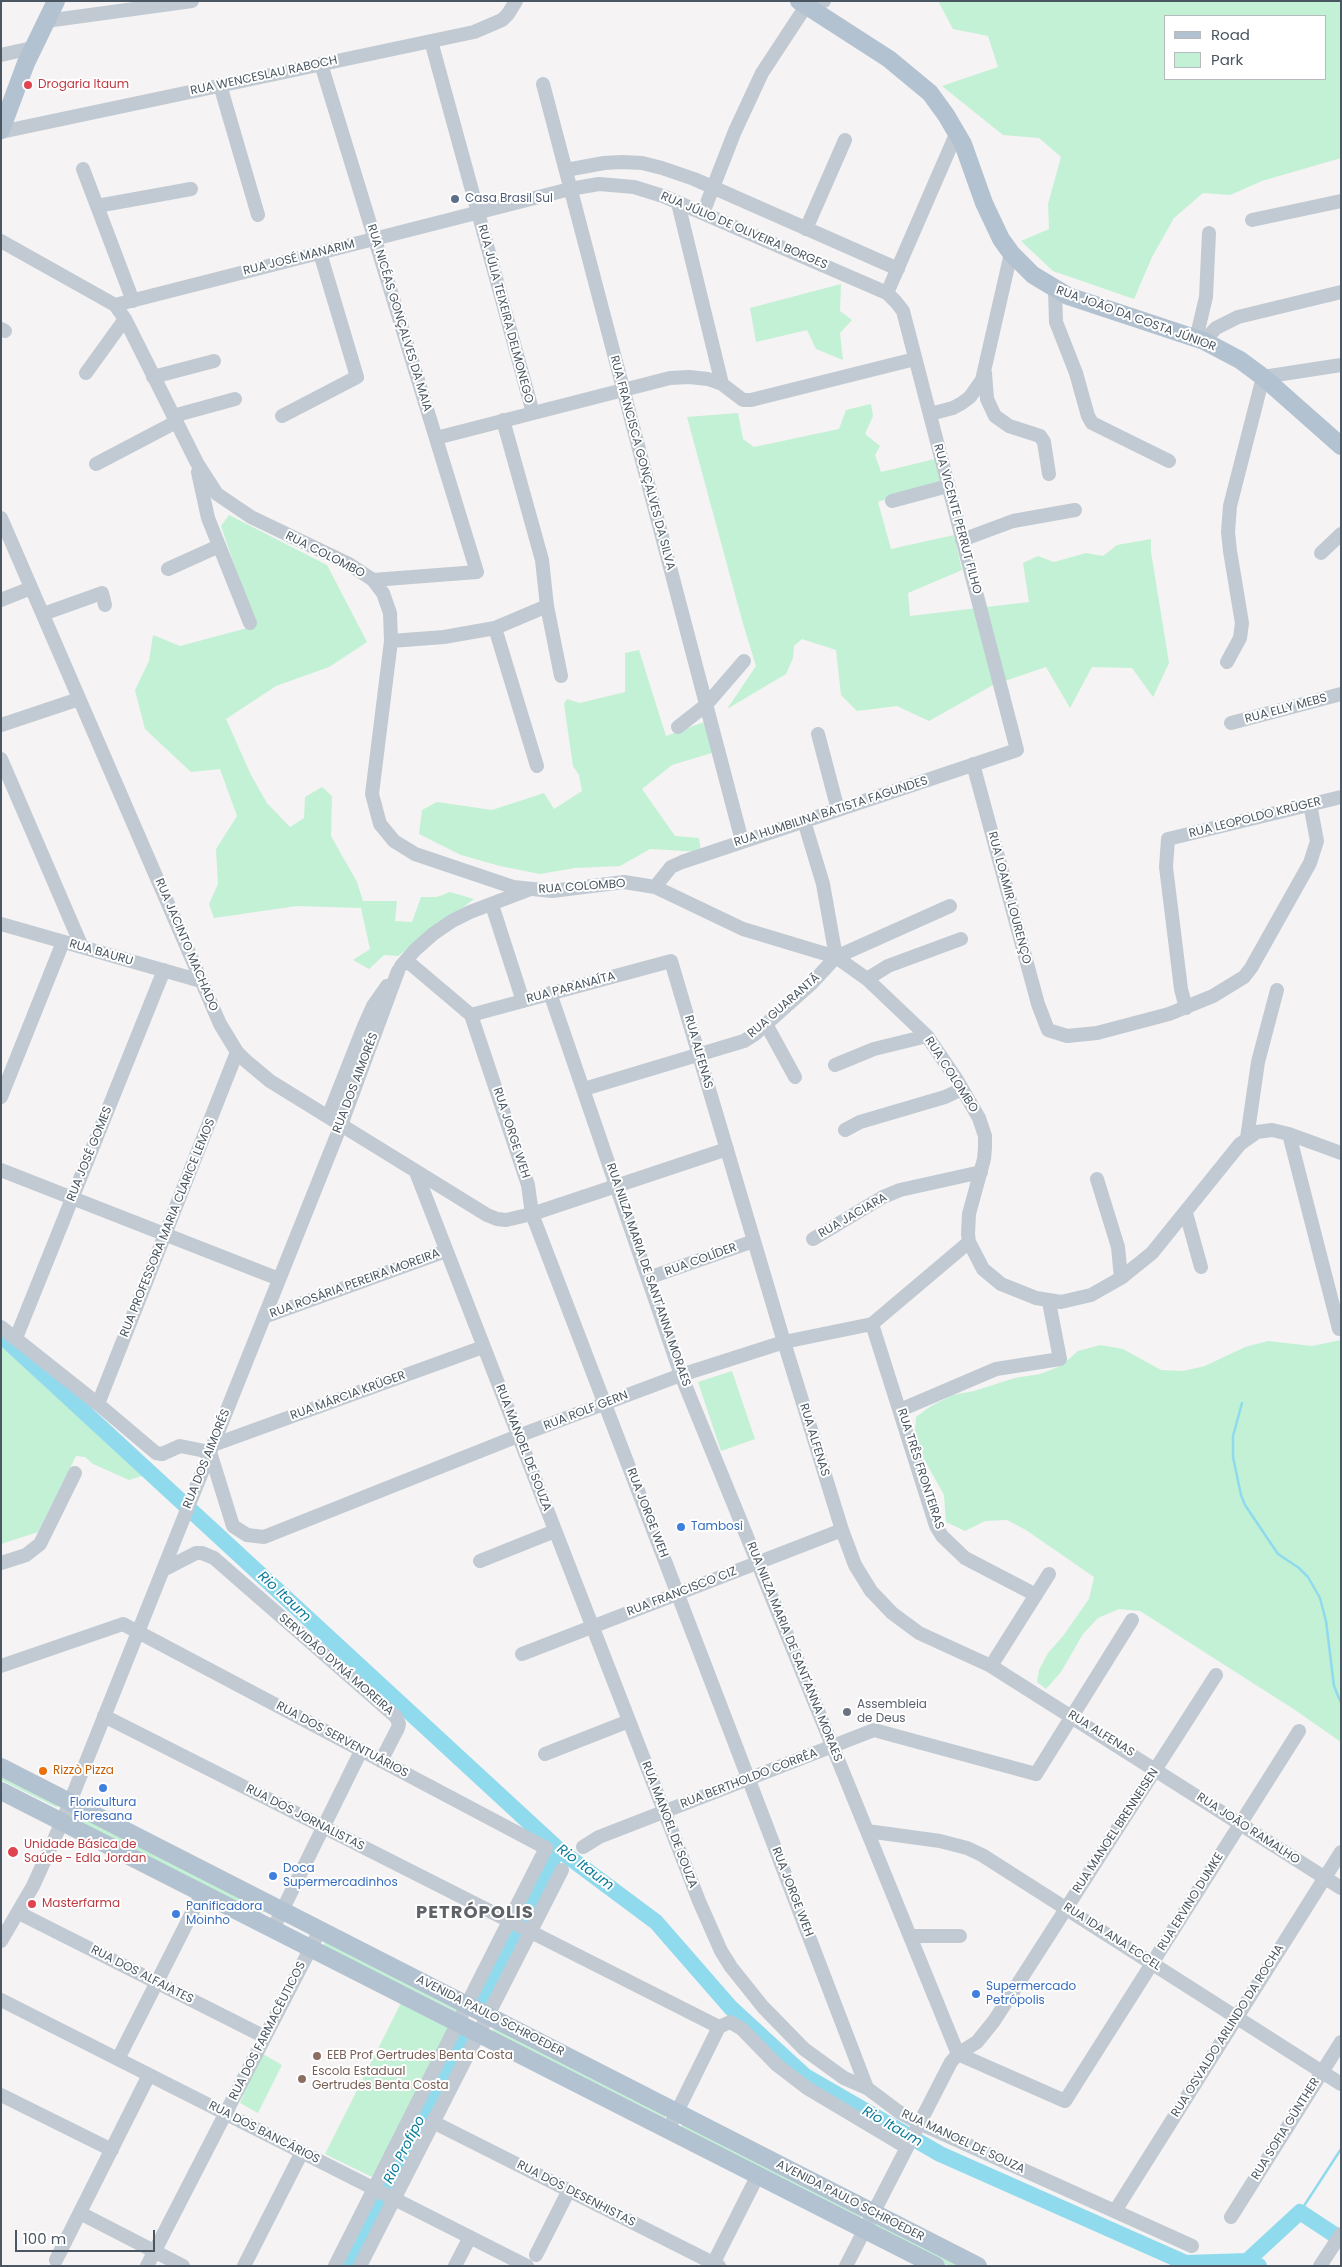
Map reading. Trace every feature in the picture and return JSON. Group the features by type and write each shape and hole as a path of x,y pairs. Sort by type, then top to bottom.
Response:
{"main road":[{"path":"1,131 32,48 56,1"},
{"name":"RUA JOÃO DA COSTA JÚNIOR","path":"803,4 906,71 930,93 957,132 969,156 991,220 1011,253 1033,275 1055,290 1098,307 1200,340 1240,360 1263,377 1341,446"},
{"name":"AVENIDA PAULO SCHROEDER","path":"1,1767 978,2266"},
{"name":"AVENIDA PAULO SCHROEDER","path":"1,1791 936,2266"}],"street":[{"path":"46,21 192,1"},
{"name":"RUA WENCESLAU RABOCH","path":"1,131 474,32 495,25 508,14 516,1"},
{"path":"703,213 752,90 803,4 824,1"},
{"name":"RUA JÚLIA TEIXEIRA DELMONEGO","path":"430,41 533,413"},
{"path":"1,55 32,48"},
{"name":"RUA NICÉAS GONÇALVES DA MAIA","path":"321,64 477,572 373,580"},
{"name":"RUA FRANCISCA GONÇALVES DA SILVA","path":"543,84 742,841"},
{"path":"220,86 258,215"},
{"path":"888,294 957,132"},
{"path":"806,229 845,140"},
{"name":"RUA JÚLIO DE OLIVEIRA BORGES","path":"566,170 604,162 642,163 677,173 898,270"},
{"path":"83,168 133,301"},
{"name":"RUA JÚLIO DE OLIVEIRA BORGES","path":"570,189 599,184 617,184 650,191 888,294"},
{"path":"96,206 191,189"},
{"name":"RUA JOSÉ MANARIM","path":"115,305 570,189"},
{"path":"1252,220 1341,201"},
{"path":"678,203 722,384"},
{"path":"1200,340 1206,297 1209,233"},
{"name":"RUA COLOMBO","path":"1,241 115,305 125,319 197,464 217,494 239,510 348,564 373,580 387,604 392,626 372,783 373,804 380,824 394,841 415,854 496,882 528,890 552,892 624,882 655,887 743,929 836,957 867,978 927,1036 979,1118 985,1136 984,1159 969,1214 969,1242 976,1258 991,1277 1013,1289 1049,1302 1061,1302 1091,1295 1121,1278 1152,1253 1246,1138"},
{"path":"282,416 357,377 320,253"},
{"path":"1011,253 985,373 987,399 995,416 1009,426 1040,436 1044,442 1049,474"},
{"path":"1055,290 1056,322 1076,373 1088,416 1092,423 1169,461"},
{"path":"1200,340 1216,328 1238,317 1341,292"},
{"name":"RUA VICENTE PERRUT FILHO","path":"888,294 903,311 1017,750"},
{"path":"86,372 125,319"},
{"path":"436,438 660,380 689,377 722,384 743,400 751,400 915,358"},
{"path":"153,376 214,361"},
{"path":"1228,662 1240,638 1242,623 1228,532 1230,506 1263,377 1341,365"},
{"path":"930,414 953,408 962,403 976,389 985,373"},
{"path":"96,464 174,419 235,399"},
{"path":"503,420 542,560 547,606 561,676"},
{"path":"197,464 204,502 219,546 250,623"},
{"path":"892,501 948,486"},
{"path":"962,540 1013,521 1075,510"},
{"name":"RUA JACINTO MACHADO","path":"1,518 220,1024 237,1052 270,1081 487,1216 506,1220 532,1214 726,1149"},
{"path":"1321,553 1341,534"},
{"path":"168,569 219,546"},
{"path":"1,600 31,588"},
{"path":"43,614 102,593 105,605"},
{"path":"391,642 444,637 495,628 547,606"},
{"path":"495,628 537,766"},
{"path":"678,726 706,705 744,661"},
{"name":"RUA ELLY MEBS","path":"1230,723 1341,694"},
{"path":"1,725 79,699"},
{"path":"818,734 838,810"},
{"name":"RUA HUMBILINA BATISTA FAGUNDES","path":"655,887 672,867 682,862 1017,750"},
{"path":"1,759 82,947"},
{"name":"RUA LOAMIR LOURENÇO","path":"973,764 1038,1004 1048,1030 1067,1036 1097,1033 1186,1008"},
{"name":"RUA LEOPOLDO KRÜGER","path":"1186,1008 1181,989 1166,868 1168,839 1341,797"},
{"path":"1186,1008 1237,983 1252,968 1315,852 1316,831 1310,804"},
{"path":"804,821 823,884 836,957 950,906"},
{"name":"RUA DOS AIMORÉS","path":"328,1117 373,1006 402,965 433,934 452,921 470,912 528,890"},
{"path":"492,905 523,1000"},
{"name":"RUA BAURU","path":"1,924 201,981"},
{"path":"867,978 888,966 960,939"},
{"path":"1,1097 63,942"},
{"name":"RUA GUARANTÃ","path":"584,1089 744,1040 766,1024 812,983 836,957"},
{"name":"RUA PARANAÍTA","path":"471,1014 671,961"},
{"name":"RUA ALFENAS","path":"671,961 842,1530 862,1578 871,1591 892,1613 934,1641 991,1666 1156,1769"},
{"path":"402,965 471,1014"},
{"name":"RUA DOS AIMORÉS","path":"1,1941 33,1886 62,1822 341,1125 402,965"},
{"name":"RUA JOSÉ GOMES","path":"16,1338 164,970"},
{"path":"1277,990 1258,1062 1246,1138 1265,1131 1289,1134 1341,1153"},
{"name":"RUA NILZA MARIA DE SANT'ANNA MORAES","path":"550,993 681,1375 958,2054"},
{"name":"RUA JORGE WEH","path":"471,1014 528,1185 532,1214 867,2088"},
{"path":"766,1024 795,1077"},
{"path":"835,1064 858,1054 927,1036"},
{"name":"RUA PROFESSORA MARIA CLARICE LEMOS","path":"98,1404 237,1052"},
{"path":"845,1130 860,1122 945,1097 962,1089"},
{"path":"1289,1134 1340,1328"},
{"path":"1,1170 279,1279"},
{"name":"RUA MANOEL DE SOUZA","path":"416,1172 709,1926 721,1951 742,1983 804,2049 844,2078 867,2088 886,2103 912,2137 1115,2211 1192,2246"},
{"name":"RUA JACIARA","path":"813,1238 883,1197 900,1190 981,1172"},
{"path":"1097,1179 1118,1247 1121,1278"},
{"path":"1186,1213 1201,1267"},
{"name":"RUA COLÍDER","path":"648,1278 754,1241"},
{"name":"RUA ROLF GERN","path":"212,1449 233,1526 247,1535 264,1537 518,1436 681,1375 784,1342 872,1324 969,1242"},
{"name":"RUA ROSÁRIA PEREIRA MOREIRA","path":"264,1318 446,1251"},
{"path":"900,1410 996,1369 1060,1359 1049,1302"},
{"name":"RUA TRÊS FRONTEIRAS","path":"872,1324 936,1526 942,1536 964,1558 1036,1594"},
{"path":"1,1327 156,1453 162,1454 180,1446 212,1449"},
{"name":"RUA MÁRCIA KRÜGER","path":"212,1449 483,1346"},
{"path":"1,1563 26,1555 40,1544 75,1473"},
{"name":"RUA FRANCISCO CIZ","path":"522,1654 842,1530"},
{"path":"480,1561 555,1531"},
{"name":"SERVIDÃO DYNÁ MOREIRA","path":"163,1570 196,1554 202,1553 214,1558 396,1716 399,1724 398,1728 381,1761"},
{"path":"991,1666 1049,1574"},
{"path":"1073,1716 1132,1620"},
{"name":"RUA DOS SERVENTUÁRIOS","path":"1,1666 123,1624 546,1848 509,1921"},
{"name":"RUA MANOEL BRENNEISEN","path":"958,2054 970,2048 985,2034 1216,1675"},
{"name":"RUA DOS JORNALISTAS","path":"104,1716 719,2028"},
{"name":"RUA BERTHOLDO CORRÊA","path":"583,1847 599,1837 874,1730 1036,1774 1073,1716"},
{"path":"545,1754 628,1721"},
{"name":"RUA ERVINO DUMKE","path":"958,2054 1064,2101 1299,1731"},
{"path":"273,1929 362,1751"},
{"name":"RUA JOÃO RAMALHO","path":"1156,1769 1341,1888"},
{"name":"RUA IDA ANA ECCEL","path":"867,1831 904,1835 966,1848 998,1864 1341,2084"},
{"name":"RUA OSVALDO ARLINDO DA ROCHA","path":"1115,2211 1341,1852"},
{"path":"360,2266 562,1870"},
{"path":"118,2059 202,1893"},
{"name":"RUA DOS ALFAIATES","path":"19,1912 265,2037"},
{"path":"335,2266 509,1921"},
{"name":"RUA DOS FARMACÊUTICOS","path":"147,2266 320,1930"},
{"path":"910,1936 960,1936"},
{"name":"RUA DOS BANCÁRIOS","path":"1,2000 470,2237 532,2261"},
{"path":"668,2130 719,2028 730,2022 738,2026 777,2065 807,2088 912,2137"},
{"name":"RUA SOFIA GÜNTHER","path":"1231,2216 1341,2042"},
{"path":"846,2266 944,2074 958,2054"},
{"path":"56,2260 149,2075"},
{"path":"1,2095 112,2150"},
{"name":"RUA DOS DESENHISTAS","path":"433,2122 715,2265"},
{"path":"244,2266 302,2152"},
{"path":"715,2265 758,2175"},
{"path":"532,2261 569,2190"},
{"path":"80,2213 183,2266"},
{"path":"1320,2266 1341,2234"},
{"path":"455,2266 470,2237"}],"green space":[{"path":"938,1 1341,1 1341,158 1262,181 1230,195 1203,193 1174,218 1152,257 1134,299 1053,271 1021,241 1049,229 1048,204 1061,157 1039,138 1003,135 942,86 998,67 988,36 953,29"},
{"path":"841,284 840,311 852,320 840,333 843,360 816,349 807,330 756,342 750,308"},
{"path":"871,404 873,416 865,434 880,446 875,455 881,472 935,459 942,481 878,502 891,549 954,535 962,570 908,593 910,616 1029,602 1023,563 1038,556 1054,562 1086,553 1103,556 1117,545 1151,539 1151,552 1169,663 1153,697 1132,668 1092,667 1070,708 1046,667 993,685 929,721 897,706 857,711 841,695 836,650 802,639 794,646 793,658 786,674 727,709 756,666 687,417 738,413 743,439 754,447 839,429 846,410"},
{"path":"229,515 327,565 367,642 329,667 276,686 226,719 251,775 267,803 290,827 304,818 305,797 322,787 332,796 331,836 357,882 363,901 397,901 395,921 412,922 421,897 437,897 450,892 474,899 398,956 384,955 369,969 353,960 370,949 361,908 297,906 214,918 209,904 218,884 216,849 237,816 220,769 191,772 145,729 135,690 149,661 153,635 180,646 255,626 221,526"},
{"path":"639,650 666,736 707,721 715,752 672,765 642,789 675,836 699,838 701,852 650,849 620,866 575,868 540,874 500,866 461,855 419,834 422,810 437,802 492,810 544,793 554,809 582,791 579,775 573,766 564,704 567,699 580,703 625,692 625,653"},
{"path":"1341,1340 1341,1742 1292,1708 1140,1611 1119,1609 1098,1618 1083,1634 1061,1672 1046,1689 1037,1682 1039,1670 1048,1653 1063,1636 1089,1599 1094,1577 1026,1530 1007,1520 985,1521 965,1531 946,1522 944,1495 920,1452 915,1430 916,1417 931,1406 953,1395 974,1391 1015,1378 1040,1374 1061,1366 1078,1351 1100,1345 1123,1349 1161,1370 1183,1371 1205,1366 1245,1347 1268,1341 1312,1346"},
{"path":"1,1341 51,1383 127,1455 127,1459 145,1475 129,1480 93,1464 85,1457 76,1456 38,1532 1,1544"},
{"path":"732,1371 755,1439 721,1451 698,1382"},
{"path":"1,1774 59,1806 56,1807 1,1780"},
{"path":"80,1816 264,1912 259,1913 79,1821"},
{"path":"324,1941 457,2006 457,2011 324,1946"},
{"path":"401,2003 447,2026 450,2033 374,2177 325,2154"},
{"path":"493,2027 665,2114 665,2118 493,2032"},
{"path":"263,2054 282,2065 258,2113 240,2103 243,2093"},
{"path":"683,2123 861,2215 861,2218 681,2127"},
{"path":"876,2222 963,2266 949,2266 874,2227"}],"waterway":[{"name":"Rio Itaum","path":"5,1339 558,1849 656,1922 731,2008 805,2076 940,2154 1186,2263 1247,2261 1259,2266"},
{"path":"1242,1403 1233,1436 1233,1457 1241,1495 1245,1505 1278,1554 1299,1568 1308,1577 1320,1598 1326,1621 1334,1686 1341,1703"},
{"name":"Rio Profipo","path":"480,2003 558,1849"},
{"name":"Rio Profipo","path":"346,2266 463,2035"},
{"path":"1300,2212 1341,2149"},
{"path":"1247,2261 1300,2212 1341,2239"}],"place":[{"name":"Drogaria Itaum","path":"28,85"},
{"name":"Casa Brasil Sul","path":"455,199"},
{"name":"Tambosi","path":"681,1527"},
{"name":"Assembleia de Deus","path":"847,1712"},
{"name":"Rizzò Pizza","path":"43,1771"},
{"name":"Floricultura Floresana","path":"103,1788"},
{"name":"Unidade Básica de Saúde - Edla Jordan","path":"13,1852"},
{"name":"Doca Supermercadinhos","path":"273,1876"},
{"name":"Masterfarma","path":"32,1904"},
{"name":"Panificadora Moinho","path":"176,1914"},
{"name":"Supermercado Petrópolis","path":"976,1994"},
{"name":"EEB Prof Gertrudes Benta Costa","path":"317,2056"},
{"name":"Escola Estadual Gertrudes Benta Costa","path":"302,2079"}],"district":[{"name":"PETRÓPOLIS","path":"475,1913"}]}
